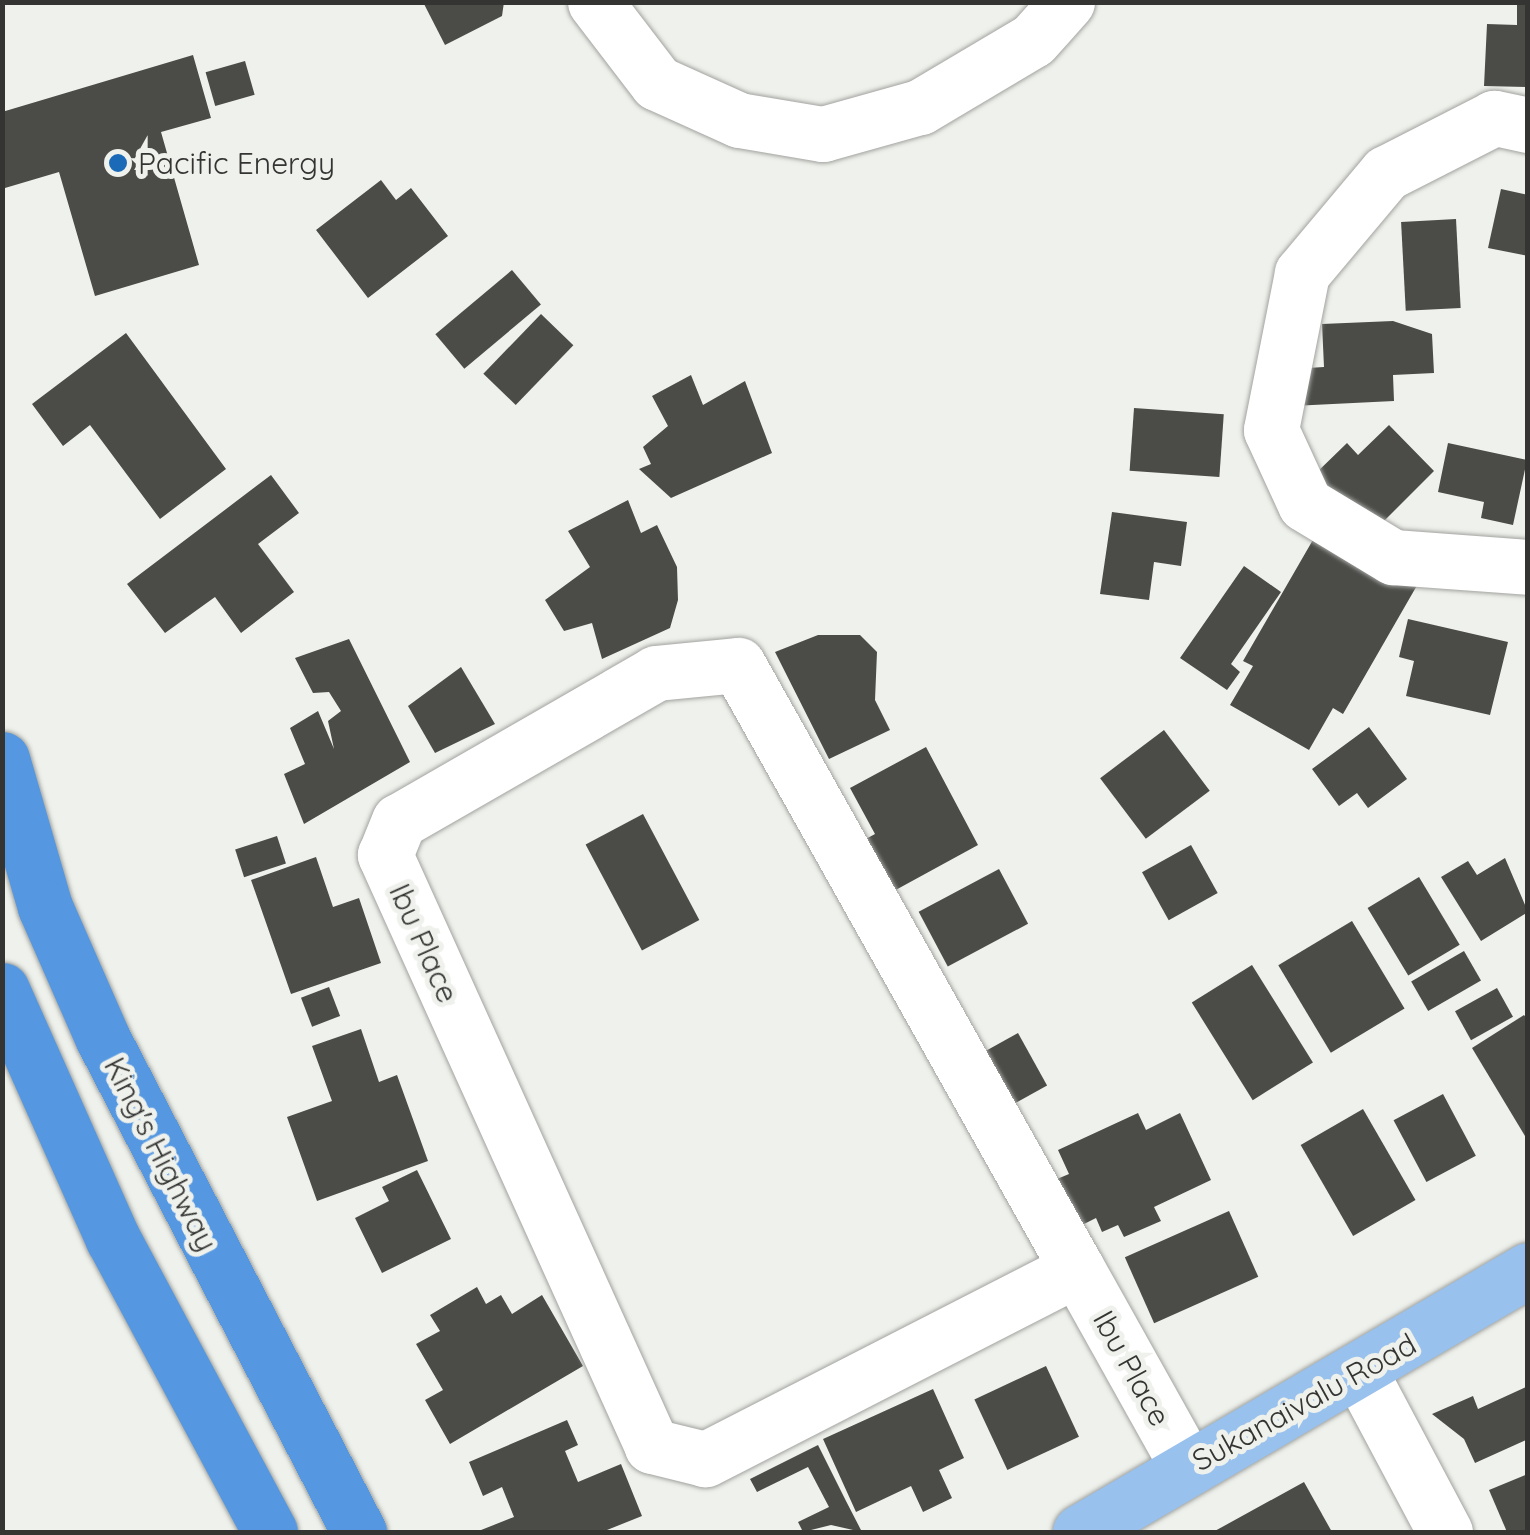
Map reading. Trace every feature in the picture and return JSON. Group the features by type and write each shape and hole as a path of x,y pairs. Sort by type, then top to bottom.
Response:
{"highway":[{"name":"King's Highway","path":"2,759 46,907 103,1039 360,1532"},
{"path":"2,990 114,1239 270,1532"}],"main road":[{"name":"Sukanaivalu Road","path":"1080,1532 1361,1374 1528,1270"}],"street":[{"path":"595,2 657,83 739,120 823,134 920,107 1032,40 1067,2"},
{"path":"1528,125 1494,118 1386,174 1302,272 1270,430 1305,504 1393,558 1528,568"},
{"name":"Ibu Place","path":"1077,1268 705,1458 652,1446 385,856 399,821 656,673 738,665 1077,1268 1188,1468"},
{"path":"1361,1374 1445,1532"}],"building":[{"path":"423,2 504,2 502,16 445,45"},
{"path":"1517,2 1528,2 1528,87 1484,86 1487,24 1517,25"},
{"path":"193,55 211,118 161,132 199,265 95,296 59,172 5,188 2,112"},
{"path":"245,61 255,95 215,106 206,72"},
{"path":"381,180 396,200 411,188 448,236 368,298 316,230"},
{"path":"1501,189 1528,195 1528,256 1488,248"},
{"path":"1456,219 1461,308 1406,311 1401,222"},
{"path":"512,270 541,304 464,369 435,334"},
{"path":"541,314 573,345 516,405 483,374"},
{"path":"1393,321 1432,334 1434,373 1393,375 1394,401 1292,406 1291,369 1324,367 1322,324"},
{"path":"126,333 226,469 160,519 90,425 63,446 32,404"},
{"path":"691,375 703,405 745,381 772,453 671,498 639,469 651,464 643,447 668,426 652,396"},
{"path":"1134,408 1224,414 1219,477 1130,471"},
{"path":"1389,425 1434,471 1368,537 1311,478 1347,443 1358,455"},
{"path":"1448,443 1527,460 1513,525 1481,518 1484,502 1438,492"},
{"path":"271,475 299,513 258,544 294,592 241,633 215,597 165,633 127,584"},
{"path":"628,500 641,533 657,525 677,567 678,600 670,628 602,659 592,623 564,631 545,600 590,567 568,531"},
{"path":"1112,512 1187,522 1181,566 1154,562 1149,600 1100,594"},
{"path":"1325,519 1423,575 1343,714 1333,708 1309,750 1230,705 1253,666 1243,661"},
{"path":"1244,566 1281,592 1231,664 1240,672 1227,690 1180,658"},
{"path":"1408,619 1508,642 1490,715 1406,696 1414,661 1399,657"},
{"path":"818,635 860,635 877,652 875,700 890,730 829,759 775,652"},
{"path":"349,639 410,762 304,824 284,774 305,764 290,728 318,711 334,749 328,721 341,711 329,692 313,693 295,658"},
{"path":"461,667 495,724 435,753 408,706"},
{"path":"1369,727 1407,779 1368,808 1357,793 1339,806 1312,769"},
{"path":"1164,730 1210,791 1146,839 1100,778"},
{"path":"926,747 978,845 881,898 853,846 875,834 850,788"},
{"path":"643,814 699,920 642,950 586,845"},
{"path":"277,836 286,864 244,877 235,850"},
{"path":"1191,845 1218,893 1169,920 1142,872"},
{"path":"316,857 333,907 359,898 381,963 291,994 251,880"},
{"path":"1505,858 1528,912 1481,941 1441,877 1468,861 1477,875"},
{"path":"999,869 1028,924 948,966 919,912"},
{"path":"1419,877 1460,945 1408,976 1368,908"},
{"path":"1352,921 1405,1008 1331,1053 1278,965"},
{"path":"1464,951 1481,980 1428,1011 1411,981"},
{"path":"1252,965 1313,1063 1253,1100 1192,1003"},
{"path":"329,987 340,1016 312,1027 301,998"},
{"path":"1497,988 1513,1017 1471,1040 1455,1011"},
{"path":"1524,1015 1528,1020 1525,1136 1472,1048"},
{"path":"361,1029 379,1082 397,1075 428,1161 317,1201 287,1117 332,1101 312,1046"},
{"path":"1018,1033 1047,1085 1000,1112 971,1059"},
{"path":"1443,1094 1476,1156 1426,1182 1394,1120"},
{"path":"1363,1109 1416,1200 1353,1236 1301,1145"},
{"path":"1138,1113 1146,1130 1180,1113 1211,1180 1154,1207 1161,1221 1124,1237 1118,1225 1102,1232 1096,1218 1072,1230 1050,1182 1069,1174 1058,1150"},
{"path":"417,1170 451,1239 382,1273 355,1218 389,1201 382,1187"},
{"path":"1229,1211 1258,1277 1154,1323 1125,1257"},
{"path":"477,1287 486,1304 501,1295 512,1314 542,1295 583,1366 450,1444 425,1400 443,1390 416,1344 440,1331 430,1315"},
{"path":"1046,1366 1079,1437 1007,1470 974,1399"},
{"path":"1528,1386 1528,1439 1475,1463 1464,1439 1432,1414 1473,1396 1478,1409"},
{"path":"933,1389 964,1458 939,1470 952,1498 923,1512 911,1486 856,1512 823,1439"},
{"path":"567,1420 578,1445 565,1451 578,1482 621,1464 642,1516 602,1532 476,1532 514,1517 502,1487 483,1496 469,1462"},
{"path":"818,1445 862,1532 831,1525 803,1532 798,1522 829,1507 808,1467 757,1492 750,1479"},
{"path":"1528,1474 1528,1532 1507,1532 1489,1490"},
{"path":"1304,1482 1332,1532 1213,1532"}],"place":[{"name":"Pacific Energy","path":"118,163"}]}
